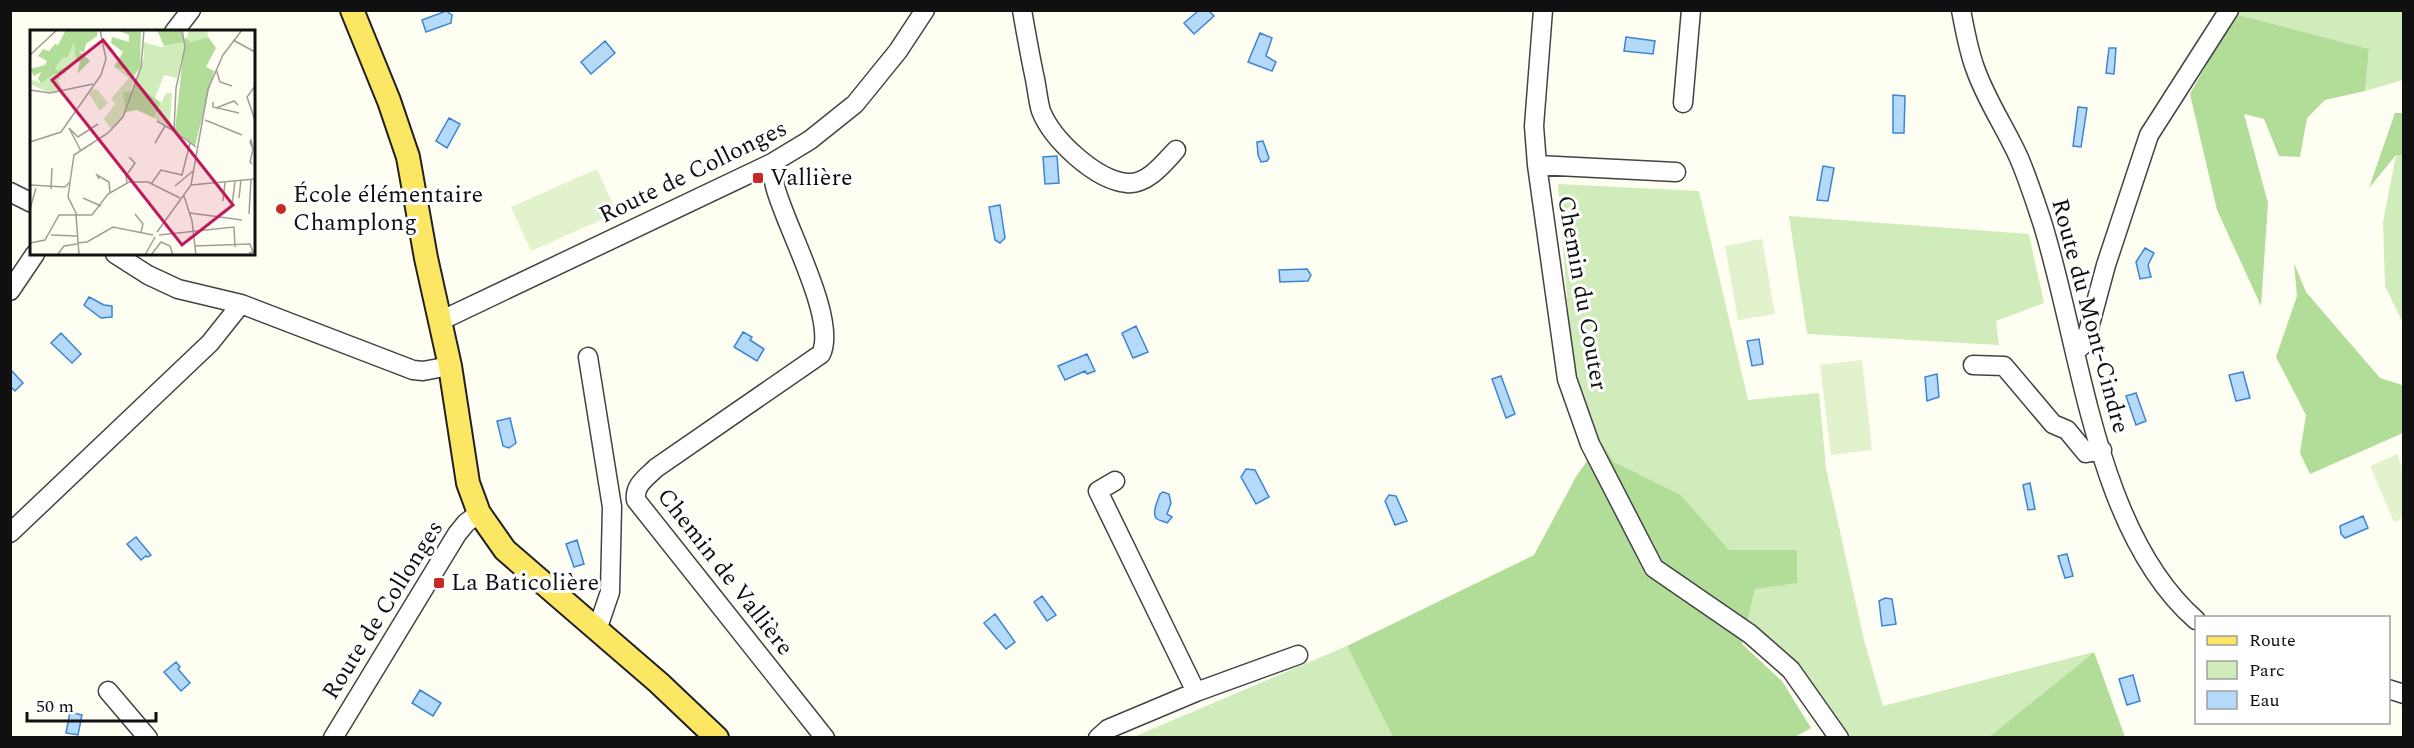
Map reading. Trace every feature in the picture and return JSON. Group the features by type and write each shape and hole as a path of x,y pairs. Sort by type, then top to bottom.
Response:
{"main road":[{"path":"352,10 389,101 408,157 450,366 468,483 480,513 505,550 659,683 717,738"}],"street":[{"path":"176,30 191,10"},
{"name":"Route de Collonges","path":"440,321 772,163 810,140 855,104 898,51 925,10"},
{"path":"1022,10 1041,111 1051,128 1077,159 1103,175 1128,184 1144,179 1155,172 1176,150"},
{"name":"Chemin du Couter","path":"1543,10 1534,126 1537,165 1568,379 1590,444 1654,568 1750,634 1791,670 1839,738"},
{"path":"1683,103 1691,10"},
{"name":"Route du Mont-Cindre","path":"1961,10 1975,70 2019,158 2042,223 2111,481 2144,556 2154,573 2195,619"},
{"path":"2075,352 2085,343 2106,265 2149,135 2229,10"},
{"name":"Chemin de Vallière","path":"772,163 775,186 819,306 825,345 821,354 656,468 635,491 636,500 825,738"},
{"path":"1537,165 1676,172"},
{"path":"10,192 30,202"},
{"path":"10,291 34,255"},
{"path":"117,255 178,289 241,304 413,370 423,371 450,366"},
{"path":"10,533 210,343 241,304"},
{"path":"588,357 612,507 609,592 597,630"},
{"path":"1973,365 2004,366 2053,424 2067,430 2086,453 2102,450"},
{"path":"1114,481 1098,491 1196,692"},
{"name":"Route de Collonges","path":"333,738 457,534 466,523 480,513"},
{"path":"1098,738 1108,729 1196,692 1298,655"},
{"path":"108,691 148,738"}],"green space":[{"path":"2237,10 2403,11 2403,80 2365,91 2369,49 2235,14"},
{"path":"2235,14 2369,49 2365,91 2325,100 2307,118 2300,157 2279,156 2264,119 2244,114 2268,203 2261,306 2217,210 2190,94"},
{"path":"2395,113 2403,113 2403,155 2396,155 2369,188"},
{"path":"2396,155 2403,155 2403,323 2385,286 2383,222"},
{"path":"597,169 617,213 531,251 511,207"},
{"path":"1558,184 1699,191 1748,400 1819,393 1826,468 1864,640 1883,706 2094,652 1989,737 1851,737 1795,666 1747,623 1755,589 1729,550 1681,495 1614,462 1589,429 1573,376"},
{"path":"1789,216 2029,234 2044,303 1996,321 1999,345 1807,334"},
{"path":"1762,239 1775,314 1738,320 1725,246"},
{"path":"2294,263 2306,292 2380,378 2402,385 2403,382 2403,433 2310,474 2300,453 2306,415 2276,357 2297,296"},
{"path":"1862,360 1872,450 1831,455 1820,365"},
{"path":"1601,442 1614,462 1681,495 1729,550 1797,550 1797,583 1755,589 1742,644 1782,681 1811,728 1793,738 1393,737 1347,646 1534,555 1577,475"},
{"path":"2397,454 2403,470 2404,518 2394,522 2370,466"},
{"path":"1347,646 1393,737 1131,738"},
{"path":"2094,652 2125,737 1989,737"}],"water":[{"path":"446,11 452,15 451,23 426,32 422,20"},
{"path":"1198,11 1209,11 1214,16 1194,34 1184,23"},
{"path":"1260,33 1272,38 1266,56 1276,62 1272,71 1248,62"},
{"path":"1626,37 1655,41 1653,54 1624,51"},
{"path":"605,41 615,53 591,74 581,62"},
{"path":"2109,48 2116,48 2114,74 2106,73"},
{"path":"1893,95 1905,96 1904,133 1893,133"},
{"path":"2078,107 2087,108 2081,147 2073,146"},
{"path":"449,118 460,124 447,148 436,141"},
{"path":"1263,141 1269,158 1261,162 1257,142"},
{"path":"1057,156 1059,183 1045,184 1043,157"},
{"path":"1823,166 1834,168 1828,201 1817,200"},
{"path":"1000,205 1005,238 1000,243 995,240 989,207"},
{"path":"2145,248 2154,253 2148,265 2151,277 2140,279 2136,262"},
{"path":"1307,269 1311,275 1308,281 1280,282 1279,270"},
{"path":"89,297 104,305 112,306 112,317 101,318 84,305"},
{"path":"1136,326 1148,352 1133,358 1122,333"},
{"path":"743,332 752,337 750,340 764,349 757,361 734,347"},
{"path":"61,333 81,354 72,363 51,343"},
{"path":"1759,339 1763,364 1752,366 1747,341"},
{"path":"1087,354 1095,371 1087,374 1085,371 1065,380 1058,366"},
{"path":"11,370 23,383 15,391 11,387"},
{"path":"2243,372 2250,398 2236,401 2229,375"},
{"path":"1937,374 1939,397 1927,401 1925,377"},
{"path":"1501,376 1515,414 1506,418 1492,379"},
{"path":"2136,393 2146,421 2136,425 2126,396"},
{"path":"510,418 516,443 509,448 503,446 497,421"},
{"path":"1246,469 1255,470 1269,497 1256,504 1241,477"},
{"path":"2030,483 2035,509 2028,510 2023,485"},
{"path":"1163,492 1169,494 1171,503 1167,514 1172,517 1167,523 1155,517 1160,494"},
{"path":"1389,495 1396,496 1407,521 1395,525 1385,501"},
{"path":"2363,516 2368,528 2345,538 2341,534 2340,526"},
{"path":"136,537 151,555 141,560 127,544"},
{"path":"577,540 584,564 574,567 566,544"},
{"path":"2067,554 2073,576 2065,578 2058,556"},
{"path":"1042,596 1056,615 1047,621 1034,602"},
{"path":"1885,598 1892,599 1896,624 1882,626 1879,601"},
{"path":"995,614 1015,642 1006,649 984,623"},
{"path":"176,662 180,667 178,669 190,683 181,691 164,672"},
{"path":"2133,675 2140,701 2127,705 2119,679"},
{"path":"420,690 441,703 433,716 412,703"},
{"path":"70,712 82,715 78,735 66,733"}],"place":[{"name":"Vallière","path":"758,178"},
{"name":"École élémentaire Champlong","path":"281,209"},
{"name":"La Baticolière","path":"439,583"}]}
